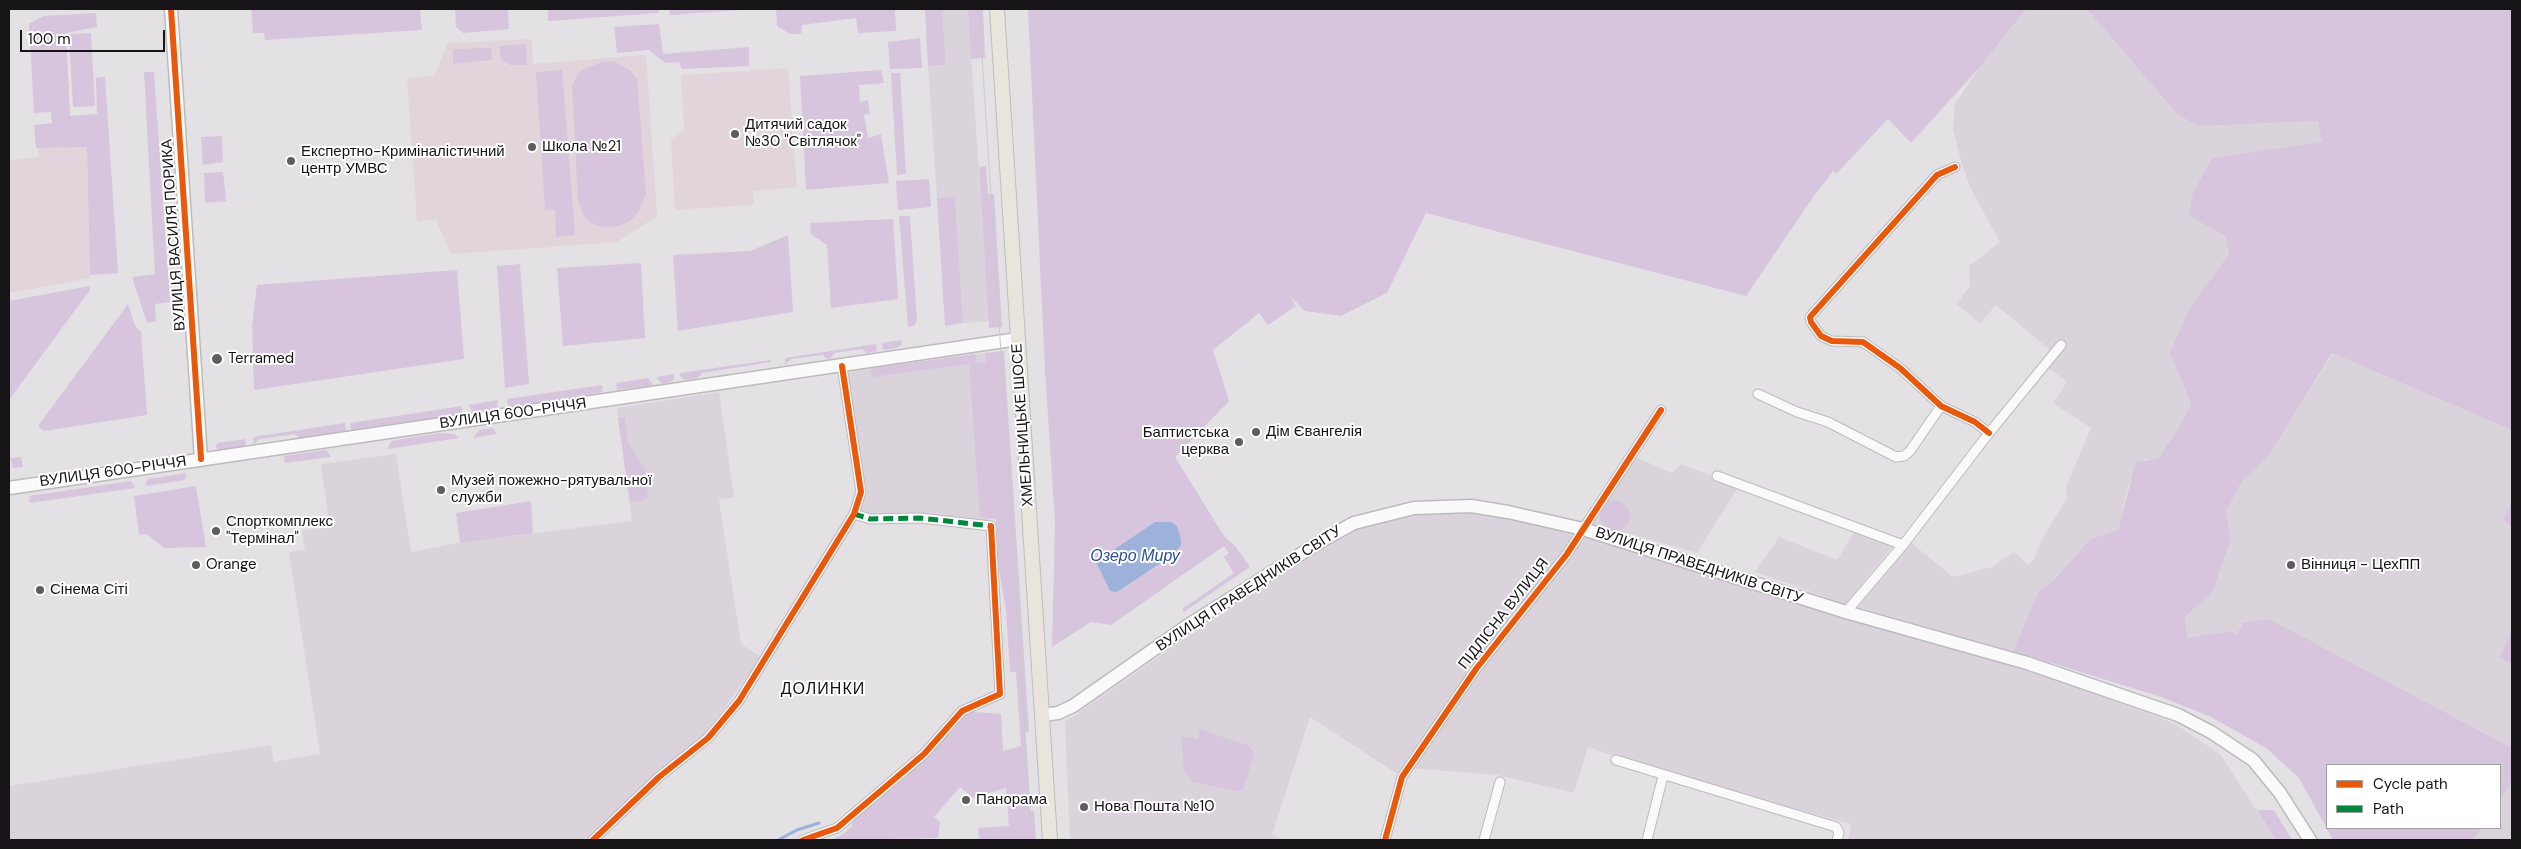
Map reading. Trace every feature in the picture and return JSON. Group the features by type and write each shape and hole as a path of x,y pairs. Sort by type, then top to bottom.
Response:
{"main road":[{"name":"ВУЛИЦЯ ВАСИЛЯ ПОРИКА","path":"171,9 201,459"},
{"name":"ХМЕЛЬНИЦЬКЕ ШОСЕ","path":"996,9 1050,840"},
{"name":"ВУЛИЦЯ 600-РІЧЧЯ","path":"9,488 1018,339"},
{"name":"ВУЛИЦЯ ПРАВЕДНИКІВ СВІТУ","path":"1042,715 1058,713 1073,706 1190,624 1323,540 1354,523 1388,512 1445,506 1508,512 1583,529 1846,612 2027,663 2178,715 2210,732 2253,760 2280,793 2310,840"}],"street":[{"path":"1955,167 1937,175 1810,317 1815,330 1821,336 1832,341 1863,342 1900,368 1941,406 1974,422 1989,433"},
{"path":"1846,612 1903,545 1989,433 2061,345"},
{"path":"593,840 659,777 708,738 738,701 854,514 861,492 842,366"},
{"path":"1758,394 1798,412 1828,422 1896,457 1904,456 1910,451 1941,406"},
{"name":"ПІДЛІСНА ВУЛИЦЯ","path":"1385,840 1402,777 1476,669 1567,554 1661,410"},
{"path":"1717,476 1903,545"},
{"path":"803,840 837,828 924,754 962,712 1000,694 991,526 920,518 870,519 854,514"},
{"path":"1616,760 1663,776 1836,827 1839,833 1837,840"},
{"path":"1648,840 1663,776"},
{"path":"1484,840 1500,782"}],"shaded area":[{"path":"251,9 420,9 422,30 265,40 264,33 253,33"},
{"path":"455,9 508,9 509,29 463,33 456,27"},
{"path":"548,9 659,9 659,13 548,21"},
{"path":"669,9 739,9 739,10 670,15"},
{"path":"776,9 895,9 896,31 858,33 856,18 802,25 801,34 790,34 777,26"},
{"path":"925,9 942,9 946,65 928,66"},
{"path":"942,9 968,9 989,321 963,323 955,197 937,198 928,66 946,65"},
{"path":"968,9 983,9 985,58 971,59"},
{"path":"1028,9 2026,9 1979,68 1911,143 1888,119 1836,174 1833,171 1746,296 1426,213 1387,293 1341,316 1305,311 1290,296 1296,306 1268,325 1259,313 1213,350 1229,401 1175,457 1224,536 1236,547 1250,567 1184,612 1182,609 1234,573 1224,557 1229,553 1224,546 1111,625 1091,622 1052,647 1055,522 1045,371"},
{"path":"2026,9 2087,9 2177,114 2198,126 2318,121 2322,143 2212,158 2189,216 2225,236 2229,254 2174,363 2191,404 2158,460 2145,459 2128,487 2118,530 2090,539 2054,580 2039,591 2013,651 1858,607 1909,541 1953,577 1992,567 2014,552 2028,565 2034,559 2042,539 2067,498 2066,487 2091,428 2053,403 2067,382 2040,362 2050,350 1996,305 1980,323 1956,304 1970,286 1969,266 2000,242 1972,191 1962,165 1953,129 1955,104 1979,68"},
{"path":"2087,9 2512,9 2512,430 2332,353 2270,454 2242,481 2226,512 2231,539 2213,591 2185,617 2187,638 2230,631 2237,634 2243,623 2269,619 2512,748 2512,781 2501,798 2501,764 2326,764 2326,827 2299,778 2266,748 2209,716 2161,697 2013,651 2039,591 2054,580 2090,539 2118,530 2136,462 2158,459 2178,429 2191,404 2170,353 2189,310 2229,254 2225,236 2189,216 2193,193 2212,158 2322,142 2318,121 2198,126 2177,114"},
{"path":"96,13 97,27 66,33 70,116 97,114 96,78 105,77 118,273 90,275 87,147 36,148 34,125 52,123 51,112 34,113 29,24 43,16"},
{"path":"659,24 663,54 749,47 749,66 682,69 679,62 665,63 649,50 617,53 614,27"},
{"path":"91,33 95,106 73,107 69,34"},
{"path":"920,38 922,68 890,69 888,42"},
{"name":"Школа №21","path":"532,39 533,64 646,55 657,216 617,242 451,254 436,220 417,221 407,78 434,76 448,43"},
{"path":"526,44 527,65 510,65 501,59 499,46"},
{"path":"491,48 492,60 453,64 453,49"},
{"path":"613,61 630,70 637,79 646,194 639,211 630,221 619,226 604,227 592,223 583,215 578,200 572,85 578,74 586,68 602,62"},
{"name":"Дитячий садок №30 \"Світлячок\"","path":"788,68 797,187 753,191 754,205 675,210 671,140 684,129 681,75"},
{"path":"562,70 575,235 556,237 555,210 545,210 536,72"},
{"path":"881,70 884,83 859,85 860,102 868,100 870,114 864,115 868,138 881,134 889,183 806,190 800,76"},
{"path":"144,72 154,72 170,302 155,304 156,321 147,323 132,277 155,274"},
{"path":"891,73 900,73 906,174 897,175"},
{"path":"222,136 223,162 203,165 201,137"},
{"path":"87,146 90,278 9,293 9,160 39,157 38,148"},
{"path":"986,166 988,194 994,194 1002,327 989,328 979,167"},
{"path":"223,172 226,201 205,203 204,173"},
{"path":"929,179 931,207 898,210 896,181"},
{"path":"955,197 963,323 945,326 937,198"},
{"path":"899,216 910,216 917,321 914,326 908,327"},
{"path":"893,219 898,299 831,308 827,245 811,234 810,223"},
{"path":"788,235 793,312 678,331 673,255 750,251"},
{"path":"641,263 645,338 563,346 557,268"},
{"path":"520,264 529,384 505,388 497,266"},
{"path":"457,270 464,359 254,390 252,326 257,285"},
{"path":"89,286 90,290 9,400 9,301"},
{"path":"128,304 135,326 141,332 147,415 44,431 38,426"},
{"path":"902,340 901,345 897,348 883,350 882,343"},
{"path":"876,344 877,351 867,353 862,349 834,353 831,358 827,359 823,355 791,359 785,365 785,358"},
{"path":"1004,351 1029,732 1025,732 1028,781 1030,811 1034,811 1036,840 979,840 978,828 1009,826 1006,788 973,798 960,787 934,817 940,822 938,838 831,840 842,835 852,826 853,815 924,754 962,711 1001,714 1003,751 1021,746 1016,672 1010,672 1006,610 998,564 996,519 980,517 969,364 872,377 871,368 975,354 976,363 986,362 985,353"},
{"path":"985,353 986,362 980,370 991,526 854,514 861,492 843,373"},
{"path":"2333,353 2512,430 2512,502 2504,520 2512,526 2512,629 2500,657 2512,665 2512,748 2482,732 2230,631 2187,638 2185,617 2213,591 2231,539 2226,512 2242,481 2270,454"},
{"path":"771,360 771,362 702,373 698,378 685,380 680,376 680,373"},
{"path":"674,374 674,379 662,384 656,377"},
{"path":"648,378 653,385 617,390 616,383"},
{"path":"602,385 603,392 508,408 507,399"},
{"path":"719,392 734,497 719,500 741,644 761,657 705,735 590,840 9,840 9,786 271,745 274,762 320,754 289,552 305,550 302,531 324,528 329,523 321,464 396,454 411,552 457,543 632,521 617,408"},
{"path":"498,400 497,408 472,412 469,405"},
{"path":"462,406 462,414 351,430 350,423"},
{"path":"625,417 628,443 644,468 648,497 645,500 630,502 618,418"},
{"path":"345,423 346,431 299,438 295,434 259,439 254,445 253,437"},
{"path":"493,428 497,434 473,438 479,430"},
{"path":"439,433 454,434 459,438 388,449 391,441"},
{"path":"245,439 246,446 219,450 215,447 218,443"},
{"path":"326,450 331,457 285,463 284,456"},
{"path":"1633,456 1672,473 1681,464 1739,486 1697,553 1590,523"},
{"path":"21,457 23,467 13,468 10,458"},
{"path":"186,473 185,480 145,486 148,479"},
{"path":"131,481 135,488 30,503 29,496"},
{"path":"196,486 206,547 164,548 147,534 139,535 134,496"},
{"path":"531,501 533,533 460,543 456,513"},
{"path":"1615,501 1621,502 1629,510 1629,522 1621,530 1615,531 1609,530 1601,522 1600,516 1601,510 1609,502"},
{"path":"2512,502 2512,526 2503,520"},
{"path":"1471,511 1592,538 1843,618 2034,672 2158,717 2177,725 2220,754 2276,840 1848,840 1851,824 1664,773 1588,747 1574,793 1497,775 1409,768 1402,777 1310,717 1272,835 1285,840 1070,840 1065,722 1187,637 1325,546 1357,528 1415,513"},
{"path":"1856,529 1893,546 1846,604 1755,572 1779,537 1837,560"},
{"path":"2512,629 2512,665 2500,657"},
{"path":"1200,729 1249,746 1254,753 1243,790 1237,791 1193,782 1184,770 1181,736 1198,739"},
{"path":"2512,781 2512,840 2473,840 2480,829 2501,829 2501,798"},
{"path":"2257,810 2274,810 2292,840 2276,840"},
{"path":"2327,829 2480,829 2473,840 2333,840"}],"water":[{"name":"Озеро Миру","path":"1155,522 1171,522 1177,526 1181,545 1174,554 1117,592 1110,591 1096,562"}],"waterway":[{"path":"778,840 797,830 819,823"}],"tram line":[{"path":"979,9 1032,840"}],"marked path":[{"path":"854,514 870,519 920,518 991,526 991,531"}],"cycle path":[{"path":"171,9 201,459"},
{"path":"1955,167 1937,175 1810,317 1811,322 1821,336 1832,341 1863,342 1900,368 1941,406 1975,422 1989,433"},
{"path":"593,840 659,777 708,738 739,701 854,514 861,492 842,366"},
{"path":"1385,840 1402,777 1476,669 1567,554 1661,410"},
{"path":"803,840 837,828 924,754 962,711 1000,694 991,526"}],"place":[{"name":"Дитячий садок №30 \"Світлячок\"","path":"735,134"},
{"name":"Школа №21","path":"532,147"},
{"name":"Експертно-Криміналістичний центр УМВС","path":"291,161"},
{"name":"Terramed","path":"217,359"},
{"name":"Дім Євангелія","path":"1256,432"},
{"name":"Баптистська церква","path":"1239,442"},
{"name":"Музей пожежно-рятувальної служби","path":"441,490"},
{"name":"Спорткомплекс \"Термінал\"","path":"216,531"},
{"name":"Orange","path":"196,565"},
{"name":"Вінниця - ЦехПП","path":"2291,565"},
{"name":"Сінема Сіті","path":"40,590"},
{"name":"Панорама","path":"966,800"},
{"name":"Нова Пошта №10","path":"1084,807"}],"district":[{"name":"ДОЛИНКИ","path":"823,690"}]}
